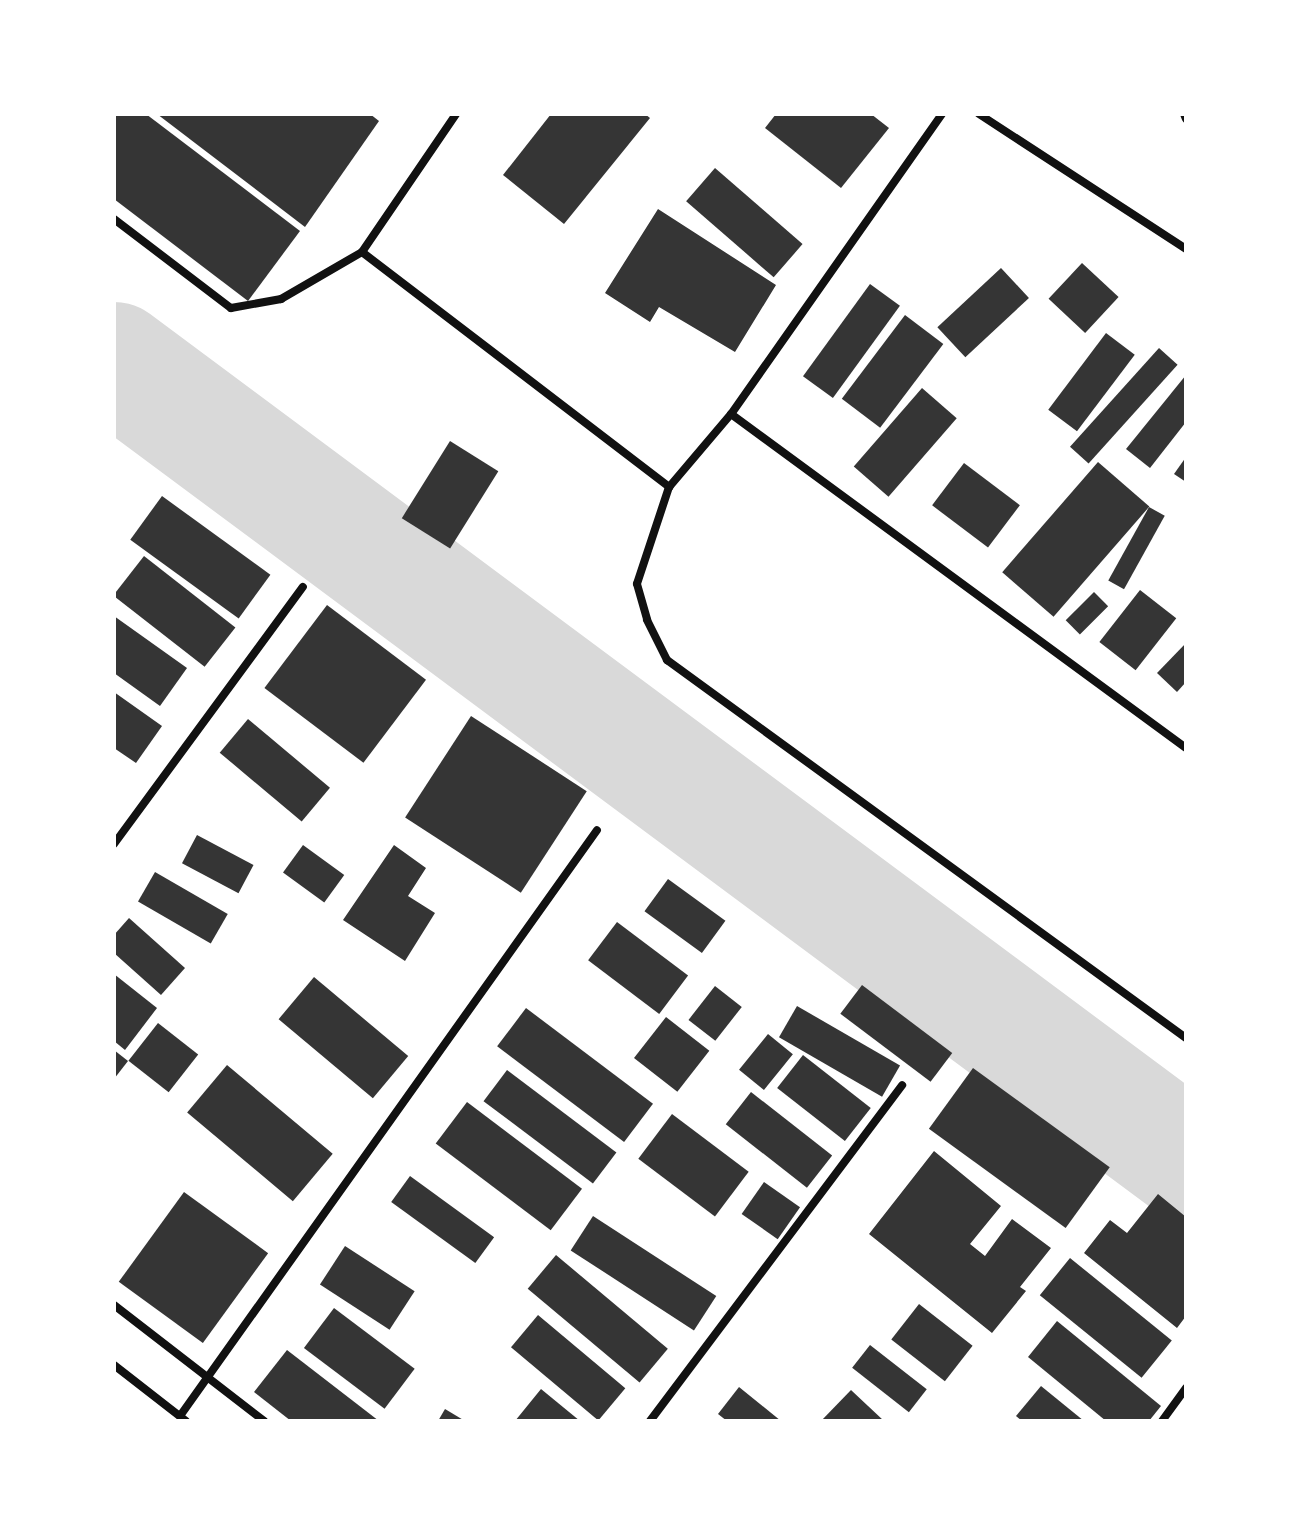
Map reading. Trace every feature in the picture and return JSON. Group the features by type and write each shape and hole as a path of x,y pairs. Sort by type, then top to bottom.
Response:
{"street":[{"path":"114,219 231,308 281,299 362,252 456,114"},
{"path":"942,114 731,414 669,487 637,584 647,620 667,660 1186,1038"},
{"path":"979,114 1186,249"},
{"path":"362,252 669,487"},
{"path":"731,414 1186,748"},
{"path":"114,844 303,587"},
{"path":"114,1365 183,1419 206,1375 597,830"},
{"path":"650,1421 902,1085"},
{"path":"114,1305 264,1421"},
{"path":"1162,1421 1186,1388"}],"building":[{"path":"114,114 146,114 300,231 248,301 114,199"},
{"path":"157,114 370,114 379,121 305,227"},
{"path":"551,114 645,114 650,118 564,224 503,175"},
{"path":"776,114 871,114 889,128 841,188 765,128"},
{"path":"715,168 803,244 774,277 686,201"},
{"path":"658,209 776,285 735,352 659,307 650,322 605,293"},
{"path":"1082,263 1119,297 1085,333 1049,299"},
{"path":"1001,268 1029,298 965,357 937,327"},
{"path":"870,284 900,306 833,398 803,376"},
{"path":"905,315 943,344 880,428 842,399"},
{"path":"1106,333 1135,355 1077,431 1048,410"},
{"path":"1159,348 1178,365 1089,464 1070,447"},
{"path":"1186,375 1186,422 1150,468 1126,449"},
{"path":"922,388 957,418 888,497 854,466"},
{"path":"450,441 498,471 450,548 402,518"},
{"path":"1186,457 1186,482 1174,474"},
{"path":"1098,462 1149,507 1054,617 1002,572"},
{"path":"964,463 1020,505 988,547 932,505"},
{"path":"162,496 270,575 239,618 130,540"},
{"path":"1149,507 1165,516 1124,589 1108,580"},
{"path":"144,556 235,627 205,667 114,596"},
{"path":"1140,590 1176,618 1136,670 1099,642"},
{"path":"1094,592 1108,606 1080,634 1066,620"},
{"path":"327,605 426,680 363,763 264,688"},
{"path":"114,616 187,668 160,706 114,673"},
{"path":"1186,643 1186,682 1177,692 1157,673"},
{"path":"114,692 162,726 136,763 114,748"},
{"path":"471,716 587,791 521,893 405,817"},
{"path":"248,719 330,788 302,821 220,753"},
{"path":"197,835 254,865 238,893 182,863"},
{"path":"303,845 344,875 324,902 283,873"},
{"path":"394,845 426,868 408,896 435,913 405,961 343,920"},
{"path":"155,872 228,914 211,943 138,901"},
{"path":"668,879 725,921 702,953 644,911"},
{"path":"129,918 185,968 161,995 114,953 114,935"},
{"path":"617,922 688,976 659,1014 588,960"},
{"path":"114,974 157,1008 125,1050 114,1041"},
{"path":"314,977 408,1056 373,1098 279,1019"},
{"path":"862,985 952,1053 931,1082 840,1014"},
{"path":"715,986 742,1007 715,1041 689,1020"},
{"path":"797,1006 900,1066 882,1097 779,1037"},
{"path":"526,1008 653,1104 624,1142 497,1046"},
{"path":"666,1017 709,1051 677,1092 634,1058"},
{"path":"158,1023 198,1054 169,1092 128,1061"},
{"path":"768,1034 793,1054 764,1090 739,1070"},
{"path":"114,1050 128,1061 114,1079"},
{"path":"803,1055 871,1108 845,1141 777,1088"},
{"path":"227,1065 333,1154 293,1201 187,1112"},
{"path":"973,1068 1110,1167 1066,1228 929,1129"},
{"path":"507,1070 616,1152 593,1184 484,1101"},
{"path":"751,1092 832,1155 807,1188 726,1124"},
{"path":"467,1102 582,1189 551,1230 436,1144"},
{"path":"672,1114 749,1172 715,1216 638,1159"},
{"path":"934,1151 1001,1206 970,1244 985,1256 1012,1219 1051,1248 1020,1287 1026,1291 992,1333 869,1234"},
{"path":"410,1176 494,1237 475,1263 391,1202"},
{"path":"764,1182 800,1207 778,1239 742,1214"},
{"path":"184,1192 268,1253 203,1343 119,1282"},
{"path":"1158,1194 1186,1217 1186,1316 1177,1328 1084,1253 1110,1220 1127,1233"},
{"path":"593,1216 716,1296 694,1330 571,1250"},
{"path":"345,1246 415,1291 390,1330 320,1285"},
{"path":"556,1255 668,1349 640,1383 528,1289"},
{"path":"1070,1258 1172,1340 1142,1378 1040,1295"},
{"path":"919,1304 973,1346 945,1381 891,1339"},
{"path":"334,1308 415,1369 385,1409 304,1348"},
{"path":"538,1315 625,1388 598,1420 511,1347"},
{"path":"1057,1321 1161,1406 1149,1421 1106,1421 1028,1357"},
{"path":"870,1345 927,1389 909,1412 852,1368"},
{"path":"287,1350 379,1421 291,1421 254,1392"},
{"path":"1041,1386 1084,1421 1022,1421 1016,1416"},
{"path":"739,1387 781,1421 727,1421 718,1414"},
{"path":"541,1389 580,1421 515,1421"},
{"path":"851,1390 884,1421 821,1421"},
{"path":"445,1409 465,1421 438,1421"}],"waterway":[{"path":"114,362 1186,1159"}]}
